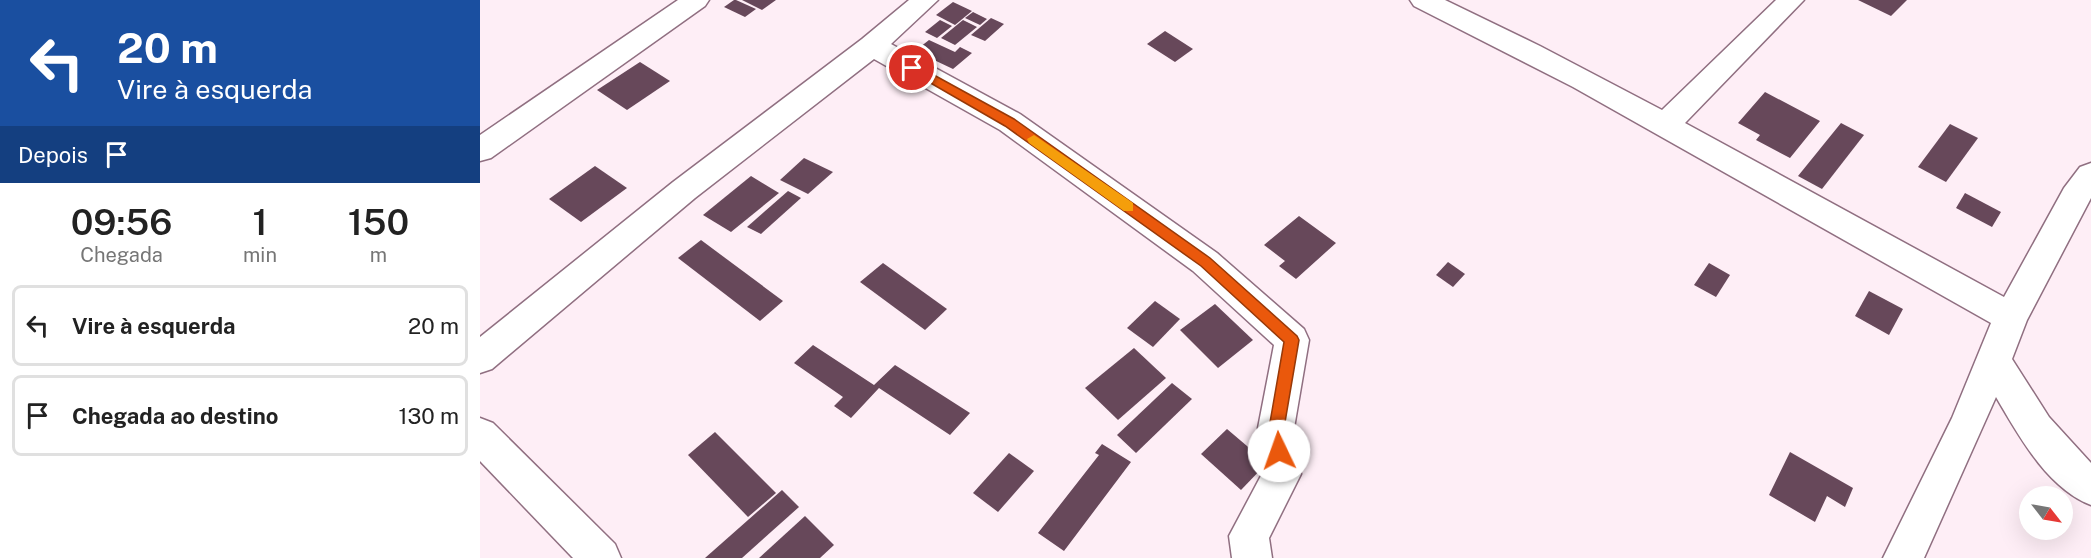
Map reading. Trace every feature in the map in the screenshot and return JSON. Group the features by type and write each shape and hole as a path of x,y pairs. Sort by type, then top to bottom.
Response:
{"street":[{"path":"480,150 696,0"},
{"path":"480,358 684,190 873,46 925,0"},
{"path":"1424,0 1549,61 1666,124 1844,226 2011,317"},
{"path":"1666,124 1791,0"},
{"path":"873,46 1010,122 1205,262 1292,340 1276,428 1282,474 1250,536 1252,558"},
{"path":"1902,558 1994,362 2011,317 2086,192"},
{"path":"1994,362 2044,442 2091,487"},
{"path":"480,435 601,558"}],"building":[{"path":"734,0 756,9 745,17 724,7"},
{"path":"742,0 776,0 762,10"},
{"path":"1858,0 1907,0 1891,16"},
{"path":"953,2 972,11 955,25 936,15"},
{"path":"973,12 987,19 980,25 965,18"},
{"path":"991,18 1004,24 985,41 971,35"},
{"path":"940,20 952,26 937,38 925,32"},
{"path":"963,20 977,27 955,45 941,38"},
{"path":"1165,31 1193,49 1175,62 1147,44"},
{"path":"929,40 955,52 960,47 972,53 953,69 915,51"},
{"path":"640,62 670,81 627,110 597,90"},
{"path":"1765,92 1820,121 1790,158 1756,140 1760,135 1738,123"},
{"path":"1841,123 1864,135 1822,189 1798,176"},
{"path":"1950,124 1978,138 1946,182 1918,167"},
{"path":"804,158 833,172 808,194 780,180"},
{"path":"595,166 627,188 581,222 549,199"},
{"path":"751,176 779,193 731,232 703,215"},
{"path":"788,191 801,198 761,234 747,227"},
{"path":"1965,193 2001,212 1992,227 1956,208"},
{"path":"1299,216 1336,243 1296,279 1279,266 1285,261 1264,245"},
{"path":"701,240 783,301 760,321 678,258"},
{"path":"1448,262 1465,274 1453,287 1436,275"},
{"path":"883,263 947,309 925,330 860,282"},
{"path":"1709,263 1730,275 1716,297 1694,285"},
{"path":"1869,291 1903,309 1889,335 1855,316"},
{"path":"1155,301 1180,319 1153,347 1127,328"},
{"path":"1215,304 1253,340 1218,368 1180,330"},
{"path":"813,345 874,385 895,365 970,413 950,435 879,388 851,418 834,406 843,397 794,363"},
{"path":"1134,348 1166,378 1118,420 1085,388"},
{"path":"1172,383 1192,399 1136,453 1117,435"},
{"path":"1227,429 1267,463 1241,490 1201,454"},
{"path":"715,432 776,493 748,517 688,455"},
{"path":"1102,444 1131,462 1064,551 1038,533 1099,455 1095,453"},
{"path":"1790,452 1853,488 1845,507 1827,496 1815,522 1769,495"},
{"path":"1009,453 1034,471 998,512 973,493"},
{"path":"782,490 799,507 742,558 705,558"},
{"path":"805,516 834,545 820,558 759,558"}],"slow traffic":[{"path":"1034,139 1128,207"}],"route":[{"path":"912,68 1010,122 1205,262 1292,340 1276,428 1279,451"}]}
